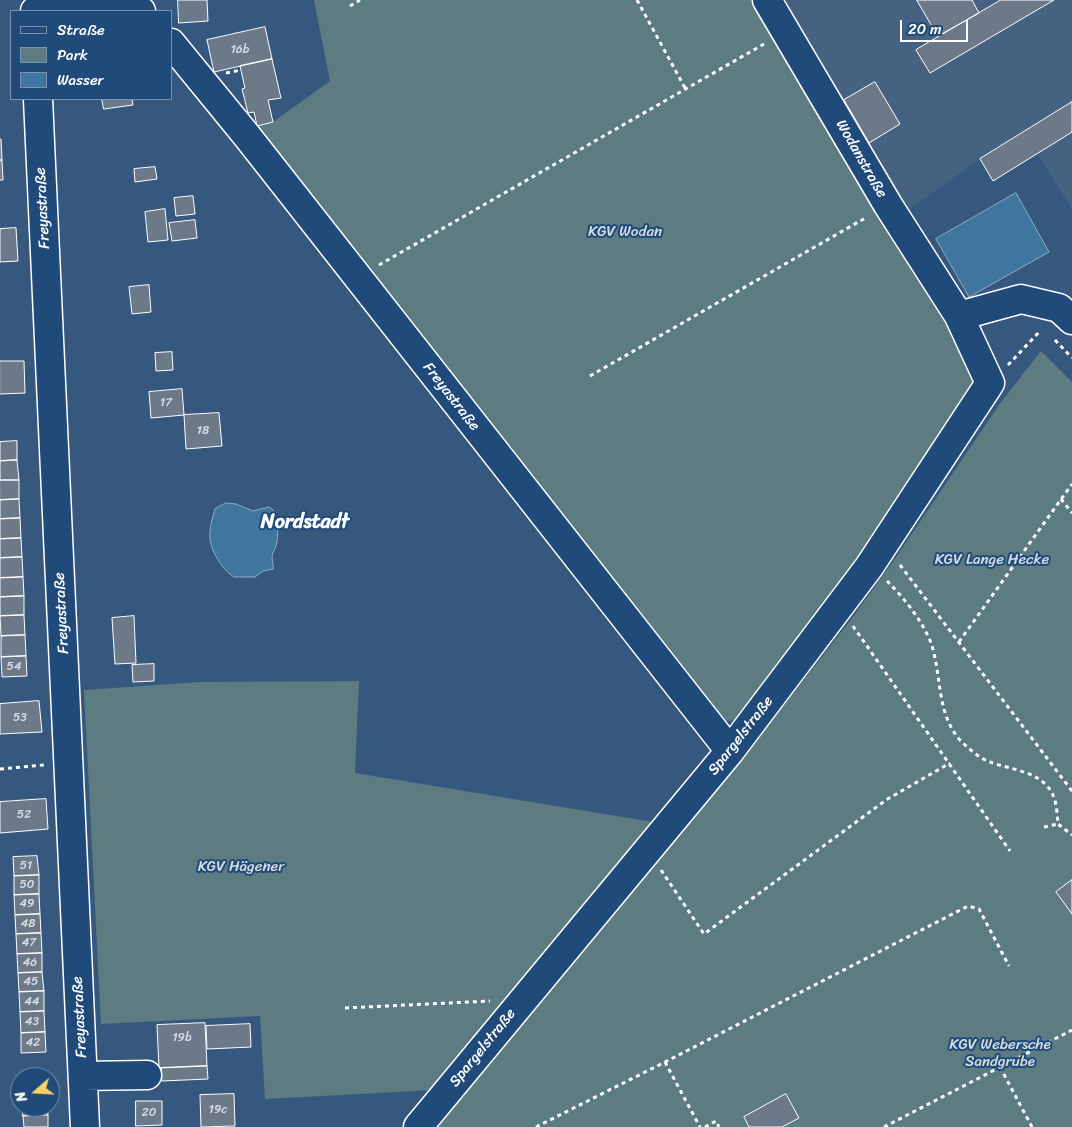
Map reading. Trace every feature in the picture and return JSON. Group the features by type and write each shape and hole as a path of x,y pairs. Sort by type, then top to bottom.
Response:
{"street":[{"name":"Wodanstraße","path":"767,0 888,205 959,316"},
{"path":"50,10 131,5 139,10"},
{"name":"Freyastraße","path":"172,44 247,136 730,751"},
{"name":"Freyastraße","path":"38,100 85,1127"},
{"path":"990,384 959,316 1022,299 1058,319"},
{"name":"Spargelstraße","path":"418,1127 730,751 840,607 990,384"},
{"path":"83,1076 147,1075"}],"path":[{"path":"350,6 360,0"},
{"path":"636,0 685,88"},
{"path":"357,278 685,88 786,32"},
{"path":"590,376 888,205"},
{"path":"990,384 1058,319 1072,358"},
{"path":"959,642 1072,484"},
{"path":"1061,499 1072,513"},
{"path":"876,556 959,642 1072,791"},
{"path":"876,556 889,583 921,623 931,644 942,702 948,722 959,738 974,753 990,762 1030,774 1042,782 1052,794 1058,824 1072,835"},
{"path":"840,607 1010,851"},
{"path":"0,769 69,763"},
{"path":"647,850 704,934 886,800 950,763"},
{"path":"1044,827 1058,824"},
{"path":"536,1127 968,906 979,909 1009,966"},
{"path":"346,1008 522,1000"},
{"path":"884,1127 1072,1030"},
{"path":"666,1062 700,1127"},
{"path":"1000,1067 1032,1127"},
{"path":"705,1127 716,1121 719,1127"}],"shaded area":[{"path":"779,0 1072,0 1072,209 1037,153 980,159 905,212"}],"green space":[{"name":"KGV Wodan","path":"314,0 756,0 886,218 975,372 977,383 974,398 738,720 720,722 249,130 273,122 330,81"},
{"path":"1041,351 1072,382 1072,1127 433,1127 753,745 852,618 892,563 1001,402"},
{"name":"KGV Hägener","path":"359,681 355,773 659,823 434,1090 265,1099 260,1016 101,1024 84,690 200,682"}],"water":[{"path":"1016,193 1049,252 969,297 936,239"},
{"path":"226,503 236,504 253,511 269,507 273,510 278,533 276,547 272,556 273,569 263,571 255,577 234,577 224,569 213,551 210,529 215,509"}],"building":[{"path":"178,0 207,0 208,21 179,23"},
{"path":"917,0 972,0 979,13 938,36"},
{"path":"1001,0 1054,0 930,73 916,50"},
{"path":"265,27 272,59 214,72 207,40"},
{"path":"272,59 281,98 268,100 273,122 257,126 254,112 248,113 242,89 245,88 240,66"},
{"path":"875,82 900,124 869,143 844,100"},
{"path":"102,100 132,100 133,105 104,109"},
{"path":"1072,102 1072,132 993,181 980,159"},
{"path":"1,139 2,160 0,160"},
{"path":"0,160 2,160 3,180 0,180"},
{"path":"155,167 157,179 135,182 134,169"},
{"path":"193,196 195,214 176,216 174,198"},
{"path":"165,209 168,240 148,242 145,212"},
{"path":"195,220 197,238 172,241 169,223"},
{"path":"16,228 18,261 0,262 0,229"},
{"path":"149,285 151,312 132,314 129,287"},
{"path":"172,352 173,370 156,371 155,353"},
{"path":"0,361 24,361 25,393 0,394"},
{"path":"182,389 184,415 151,418 149,392"},
{"path":"219,413 222,446 186,449 184,415"},
{"path":"17,441 17,460 0,461 0,442"},
{"path":"17,460 19,480 0,480 0,461"},
{"path":"0,480 19,480 19,499 0,500"},
{"path":"19,499 20,518 0,519 0,500"},
{"path":"20,518 21,538 0,539 0,519"},
{"path":"21,538 22,557 0,558 0,539"},
{"path":"22,557 23,577 0,578 0,558"},
{"path":"23,577 24,596 0,597 0,578"},
{"path":"24,596 24,615 0,616 0,597"},
{"path":"24,615 25,635 1,636 0,616"},
{"path":"134,616 136,663 115,664 112,618"},
{"path":"25,635 26,656 1,657 1,636"},
{"path":"26,656 27,676 2,677 1,657"},
{"path":"154,664 154,681 133,682 132,665"},
{"path":"39,701 42,732 0,734 0,704"},
{"path":"46,799 48,829 0,833 0,802"},
{"path":"37,856 39,875 14,876 13,857"},
{"path":"39,875 39,894 14,895 14,876"},
{"path":"1072,880 1072,914 1056,892"},
{"path":"39,894 40,914 15,915 14,895"},
{"path":"40,914 41,933 16,934 15,915"},
{"path":"41,933 42,953 17,954 16,934"},
{"path":"42,953 42,972 18,973 17,954"},
{"path":"42,972 44,991 19,992 18,973"},
{"path":"44,991 44,1011 20,1012 19,992"},
{"path":"44,1011 45,1032 21,1033 20,1012"},
{"path":"205,1023 207,1066 159,1068 157,1025"},
{"path":"250,1024 251,1047 207,1049 206,1026"},
{"path":"45,1032 46,1052 21,1053 21,1033"},
{"path":"207,1066 208,1079 162,1081 161,1068"},
{"path":"234,1094 235,1126 201,1127 200,1095"},
{"path":"786,1094 799,1118 782,1127 749,1127 744,1117"},
{"path":"136,1101 162,1101 162,1125 136,1126"},
{"path":"23,1117 48,1117 48,1127 24,1127"}],"district":[{"name":"Nordstadt","path":"305,523"}],"park label":[{"name":"KGV Lange Hecke","path":"992,560"},
{"name":"KGV Webersche Sandgrube","path":"1000,1054"}]}
